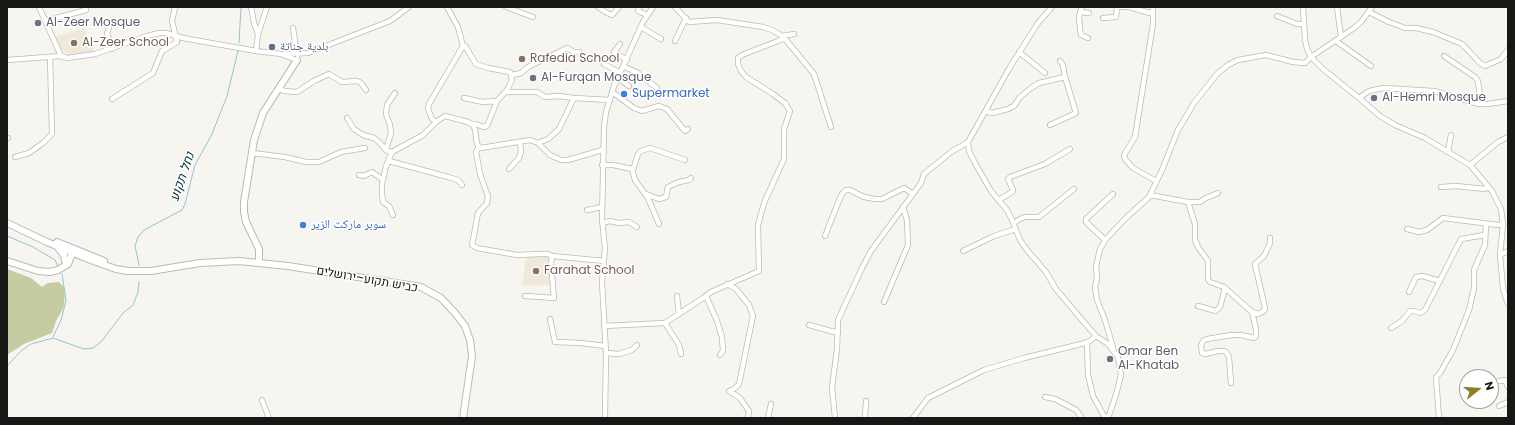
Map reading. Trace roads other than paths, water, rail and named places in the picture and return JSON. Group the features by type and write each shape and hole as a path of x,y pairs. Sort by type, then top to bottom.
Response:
{"main road":[{"path":"259,263 259,248 246,222 244,212 244,202 252,153 260,120 298,57"},
{"name":"כביש תקוע–ירושלים","path":"8,224 72,251"},
{"name":"כביש תקוע–ירושלים","path":"8,224 57,247 117,265 141,269 162,269 239,261 288,266 420,287 440,298 455,313 465,326 470,340 472,356 463,418"},
{"path":"57,247 64,255 65,262"},
{"path":"61,269 72,251"},
{"path":"7,261 44,272 54,272 68,264 72,251"}],"street":[{"path":"39,7 61,56"},
{"path":"45,21 86,10 86,7"},
{"path":"112,99 153,73 162,51 177,42 172,21 175,7"},
{"path":"251,7 258,34"},
{"path":"256,52 258,34 267,7"},
{"path":"7,60 61,56 67,58 95,54 159,33 166,33 256,52 298,57 390,21 409,7"},
{"path":"447,7 458,27 463,46 465,46 476,64 510,72 512,75"},
{"path":"506,7 533,17"},
{"path":"598,7 612,15 619,7"},
{"path":"639,7 638,11 647,15"},
{"path":"605,418 606,353 602,282 605,248 602,223 602,150 604,127 612,92 641,27 653,7"},
{"path":"675,7 689,22 716,20 763,27 772,30 786,40 814,74 831,127"},
{"path":"834,418 832,388 837,348 838,320 871,251 921,184 924,174 950,152 968,142 1038,23 1052,7"},
{"path":"1103,18 1116,17 1118,7 1150,13 1153,9"},
{"path":"1303,7 1307,49 1311,57 1332,78 1380,116 1395,125 1425,138 1470,165 1488,186 1501,209 1503,224 1500,254 1503,289 1508,304"},
{"path":"1337,7 1341,37"},
{"path":"1087,342 1088,375 1093,396 1104,416 1107,418 1116,395 1120,374 1120,362 1114,350 1097,300 1095,287 1097,278 1097,258 1100,249 1106,240 1150,195 1178,130 1194,103 1218,74 1228,65 1238,60 1266,55 1293,62 1305,63 1311,57 1336,41 1361,22 1372,7"},
{"path":"1153,9 1153,24 1135,136 1124,155 1125,159 1133,168 1156,181"},
{"path":"1088,38 1081,35 1079,16 1081,10 1089,13"},
{"path":"1369,12 1405,28 1416,28 1433,32 1462,44 1480,63 1485,66 1501,59 1508,50"},
{"path":"1277,16 1297,24 1304,24"},
{"path":"675,41 686,18"},
{"path":"106,22 109,28 107,33 112,49"},
{"path":"641,27 661,39"},
{"path":"293,28 298,57"},
{"path":"604,326 665,323 711,292 726,284 759,272 758,225 764,203 784,159 784,129 790,111 789,107 779,98 746,77 738,64 738,58 782,37 794,34"},
{"path":"1336,41 1371,66"},
{"path":"620,44 614,52 627,60"},
{"path":"436,122 429,114 429,104 463,46"},
{"path":"512,75 521,73 528,67 567,48 574,52 579,52 584,56"},
{"path":"1020,52 1045,73"},
{"path":"289,70 292,64 291,56"},
{"path":"1444,56 1475,77 1478,81 1480,96 1479,104"},
{"path":"15,157 29,153 43,143 52,134 50,57"},
{"path":"1050,125 1076,113 1065,77 1063,65 1060,61"},
{"path":"604,64 629,86"},
{"path":"623,66 638,73 657,88"},
{"path":"279,88 284,91 297,92 314,81 329,74 342,82 357,81 362,83 366,90"},
{"path":"393,215 389,206 382,204 382,184 392,152 423,134 445,116 468,122 473,125 476,124 483,127 487,126 497,101 507,90 512,80 512,75"},
{"path":"986,111 992,113 1008,109 1014,106 1020,97 1030,88 1039,83 1065,77"},
{"path":"1359,98 1369,91 1378,88 1420,89 1446,94 1479,104 1508,101"},
{"path":"507,90 508,92 537,92 545,97 558,96 610,100"},
{"path":"612,92 634,108 642,111 659,106 667,110 685,131 688,129"},
{"path":"386,149 391,134 390,125 386,114 387,105 395,93"},
{"path":"464,98 483,102 497,101"},
{"path":"538,143 548,139 559,129 574,98"},
{"path":"348,118 354,129 363,135 374,138 386,149 392,152"},
{"path":"473,125 479,147 476,152 480,174 488,196 486,203 478,213 472,245 477,248 516,256 548,254 552,256 604,261"},
{"path":"1448,152 1451,135"},
{"path":"1470,165 1498,142 1508,137"},
{"path":"479,147 530,140 538,143 550,155 561,160 568,160 602,150"},
{"path":"509,169 519,158 521,152 520,142"},
{"path":"968,142 969,151 975,163 991,191 1007,210 1020,240 1027,250 1046,272 1056,289 1097,337 1114,350"},
{"path":"252,153 284,157 306,162 319,162 341,152 365,148"},
{"path":"659,224 645,193 635,180 632,169 638,154 645,148 650,148 685,160"},
{"path":"999,200 1013,190 1008,179 1010,176 1045,164 1070,149"},
{"path":"389,161 448,176 458,180 462,185"},
{"path":"602,165 618,165 632,169"},
{"path":"359,175 364,176 372,172 383,180"},
{"path":"645,193 659,199 666,197 668,188 691,178"},
{"path":"1441,187 1456,186 1484,189 1488,186"},
{"path":"825,236 842,194 846,190 850,190 864,198 876,199 882,199 904,188 913,194"},
{"path":"1014,224 1025,217 1039,217 1074,189"},
{"path":"1150,195 1188,202 1200,202 1218,193"},
{"path":"1106,240 1086,222 1086,219 1113,194"},
{"path":"1188,202 1191,207 1191,215 1195,224 1195,240 1208,261 1208,279 1210,282 1225,288 1252,312 1258,314 1264,311 1265,308 1255,264 1264,256 1270,243 1270,238"},
{"path":"587,210 602,207"},
{"path":"884,302 908,245 907,220 903,207"},
{"path":"1408,229 1419,232 1427,230 1443,218 1486,224 1503,224"},
{"path":"602,223 610,221 619,224 629,222 637,227"},
{"path":"1439,418 1436,376 1440,373 1453,350 1469,310 1474,288 1474,270 1485,245 1486,224"},
{"path":"963,251 994,236 1016,229"},
{"path":"1391,328 1402,320 1410,311 1423,313 1461,239 1485,235"},
{"path":"1500,254 1508,251"},
{"path":"525,296 554,298 551,263 552,256"},
{"path":"1409,292 1416,277 1422,276 1440,281"},
{"path":"726,284 736,289 749,305 753,316 739,384 734,389 729,390 740,398 749,411 748,418"},
{"path":"1198,306 1216,310 1220,307 1225,288"},
{"path":"677,296 679,314"},
{"path":"706,296 722,336 724,351 720,355"},
{"path":"1231,383 1226,352 1218,351 1205,354 1202,353 1201,346 1203,341 1207,339 1232,335 1241,335 1254,338 1256,336 1256,329 1252,312"},
{"path":"550,319 555,342 605,346"},
{"path":"665,323 679,345 681,354"},
{"path":"809,325 838,333"},
{"path":"913,418 928,398 984,370 1087,342 1097,337 1107,337 1109,334"},
{"path":"606,353 619,354 632,350 637,345"},
{"path":"1499,381 1505,380 1508,387"},
{"path":"1045,397 1055,399 1076,410 1082,418"},
{"path":"262,400 269,418"},
{"path":"865,418 866,401"},
{"path":"768,418 771,404"}],"waterway":[{"path":"239,43 241,7"},
{"name":"נחל תקוע","path":"139,265 135,246 138,237 144,230 182,210 185,204 195,165 212,134 227,96 238,51"},
{"path":"7,236 33,247 55,260 58,267"},
{"path":"53,337 61,320 66,301 62,274"},
{"name":"נחל תקוע","path":"7,366 22,350 31,344 53,338 84,349 93,348 101,342 123,313 133,305 138,292 139,282"}],"place":[{"name":"Al-Zeer Mosque","path":"38,23"},
{"name":"Al-Zeer School","path":"74,43"},
{"name":"بلدية جناتة","path":"272,47"},
{"name":"Rafedia School","path":"522,59"},
{"name":"Al-Furqan Mosque","path":"533,78"},
{"name":"Supermarket","path":"624,94"},
{"name":"Al-Hemri Mosque","path":"1374,98"},
{"name":"سوبر ماركت الزير","path":"303,225"},
{"name":"Farahat School","path":"536,271"},
{"name":"Omar Ben Al-Khatab","path":"1110,359"}]}
